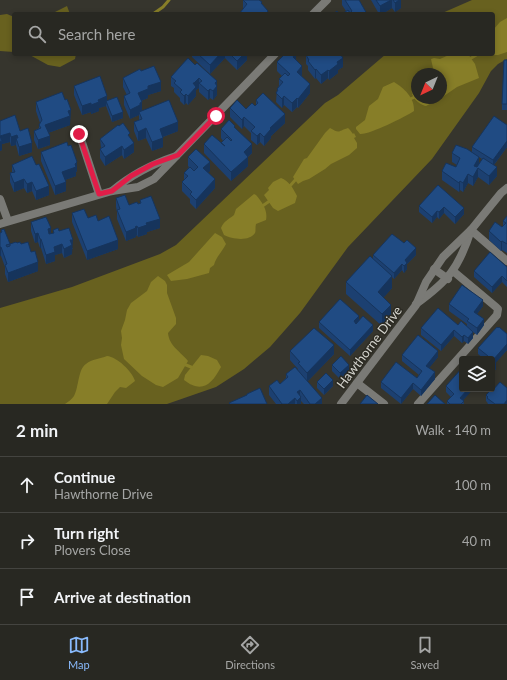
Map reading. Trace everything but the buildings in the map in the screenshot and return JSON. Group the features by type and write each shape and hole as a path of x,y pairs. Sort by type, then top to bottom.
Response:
{"street":[{"path":"315,12 327,0"},
{"path":"0,200 4,223 99,194 138,188 160,174 273,56"},
{"path":"79,134 99,194"},
{"path":"112,191 131,176 153,164 178,155"},
{"path":"153,164 160,174"},
{"path":"131,176 138,188"},
{"name":"Hawthorne Drive","path":"341,404 416,305 426,282 447,252 471,230 501,193 507,188"},
{"path":"471,230 507,261"},
{"name":"Hawthorne Drive","path":"416,305 448,279 466,248 471,230"},
{"path":"447,252 459,261"},
{"path":"434,269 448,279"},
{"path":"418,404 497,315 498,312 496,307 453,271"},
{"path":"357,383 384,404"}],"shaded area":[{"path":"472,0 507,0 507,59 498,64 491,71 479,93 432,159 348,247 300,313 270,347 244,369 216,387 167,404 0,404 0,308 72,287 160,254 176,245 325,103 338,95 384,56 495,56 495,12 445,12"},
{"path":"67,6 69,12 55,12"},
{"path":"7,14 12,16 12,52 0,51 0,15"},
{"path":"507,18 507,52 495,55 495,28 500,22"},
{"path":"32,56 76,56 75,59 60,67 48,65"},
{"path":"447,56 469,56 475,64 479,78 457,87 447,94 447,68 433,68 431,59 440,59"},
{"path":"394,82 401,87 411,98 411,104 414,104 414,111 379,129 365,134 360,134 356,127 365,120 369,106 378,99 383,87"},
{"path":"330,128 336,131 341,131 348,128 356,137 354,138 357,143 357,148 349,155 298,184 293,177 304,159 307,158"},
{"path":"281,178 290,185 297,196 295,203 278,211 273,208 264,195 269,190 268,188 273,182"},
{"path":"254,194 264,206 266,220 256,224 255,233 249,238 231,238 224,235 221,228 227,220 234,215 236,209"},
{"path":"215,233 222,237 226,244 216,259 214,265 210,268 209,273 187,279 171,281 167,275 189,262"},
{"path":"158,276 165,281 167,285 167,293 176,318 176,324 168,333 169,338 173,345 188,361 178,378 163,387 156,385 142,376 124,359 121,345 121,331 127,310 131,303 147,291 151,282"},
{"path":"201,355 217,360 221,367 210,382 201,387 190,384 184,380 185,375"},
{"path":"107,356 124,365 131,373 135,381 126,388 120,387 107,404 65,404 74,396 83,366 91,361"}],"waterway":[{"path":"156,12 169,0"},
{"path":"468,60 475,56"},
{"path":"289,187 297,178"},
{"path":"261,207 271,200"},
{"path":"186,365 191,367"}],"route":[{"path":"79,134 99,194 112,191 131,176 153,164 178,155 216,116"}]}
